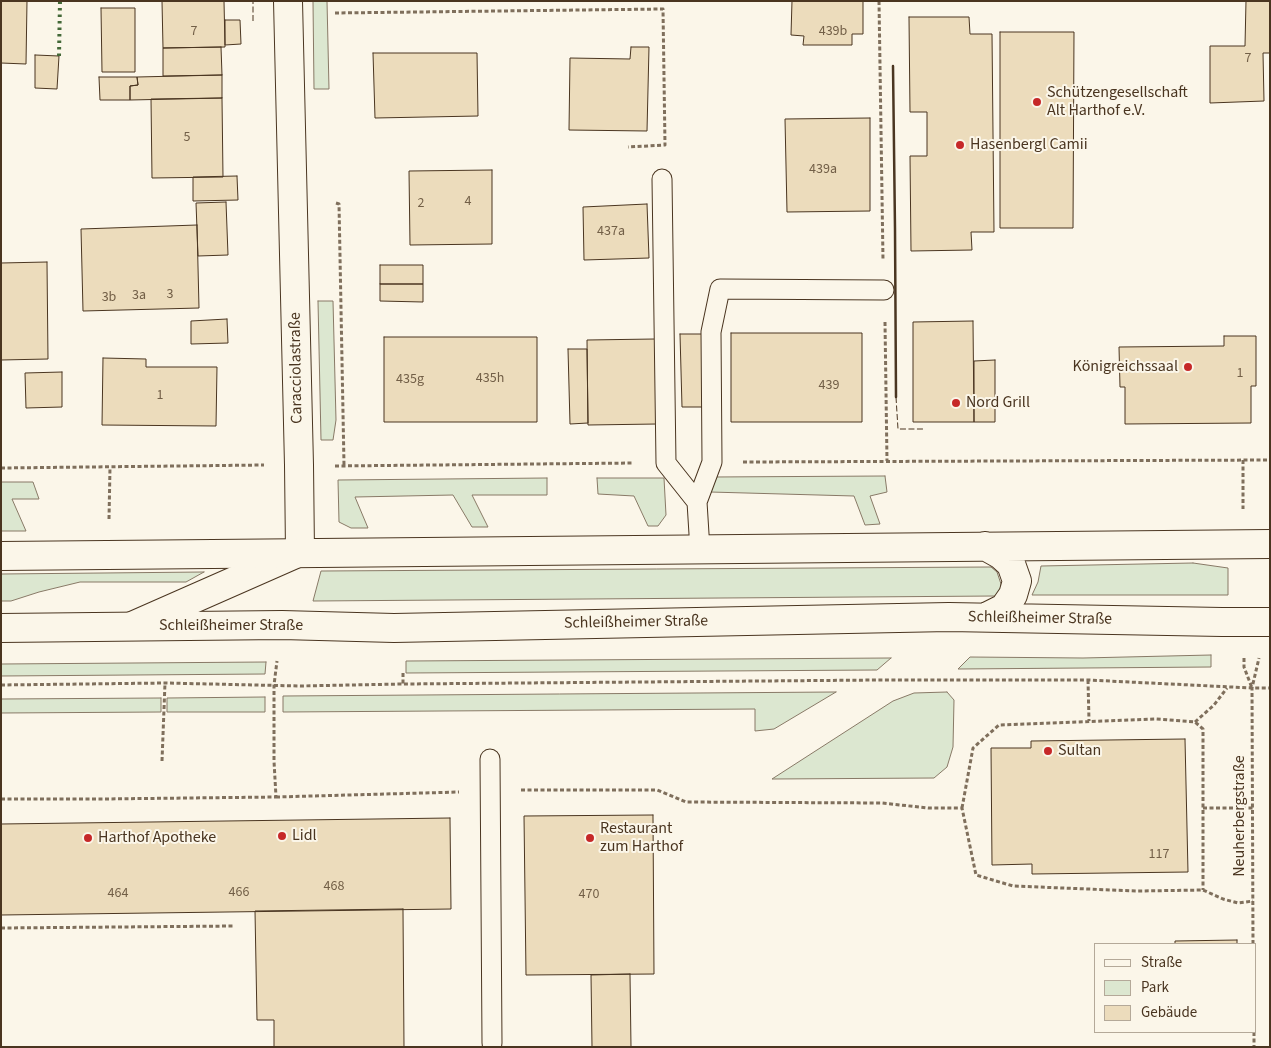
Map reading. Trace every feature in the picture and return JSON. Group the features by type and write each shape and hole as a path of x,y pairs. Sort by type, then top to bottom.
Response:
{"main road":[{"name":"Caracciolastraße","path":"288,1 300,552"},
{"path":"1,556 1270,544"},
{"path":"985,546 1001,555 1011,564 1017,581 1013,595 1004,608 986,618"},
{"path":"132,626 300,552"},
{"name":"Schleißheimer Straße","path":"1,628 282,625 394,628 949,617 1270,622"}],"lane":[{"path":"662,179 666,463 697,502"},
{"path":"700,550 697,502 712,462 711,332 720,289 884,290"},
{"path":"490,759 492,1043"}],"path":[{"path":"879,1 887,461"},
{"path":"335,13 663,9 665,145 628,146"},
{"path":"336,203 339,204 344,465"},
{"path":"712,462 1270,460"},
{"path":"1,468 666,463"},
{"path":"110,467 110,522"},
{"path":"403,673 403,684"},
{"path":"1,685 165,683 300,686 879,680 1088,680 1270,688"},
{"path":"1088,680 1088,721"},
{"path":"162,761 165,683"},
{"path":"274,685 276,797"},
{"path":"1195,722 1214,705 1228,687"},
{"name":"Neuherbergstraße","path":"1252,688 1254,943"},
{"path":"1203,890 1204,729 1195,722 1156,719 999,725 972,748 962,808 976,875 1012,886 1137,891 1203,890 1224,900 1238,903 1254,901"},
{"path":"1,799 276,797 657,790 686,802 882,803 928,808 962,808"},
{"path":"1204,808 1253,808"},
{"path":"1,928 235,926"},
{"path":"1254,1033 1254,1047"}],"green space":[{"path":"313,1 327,1 329,89 314,89"},
{"path":"318,301 333,301 336,420 333,440 321,440"},
{"path":"885,476 887,492 870,496 880,524 865,525 854,496 710,492 712,477"},
{"path":"547,478 547,495 472,495 488,527 472,527 453,495 355,497 368,528 351,528 339,522 338,480"},
{"path":"597,478 664,478 666,515 658,526 648,526 634,496 598,494"},
{"path":"1,482 33,482 39,499 12,499 26,531 1,531"},
{"path":"1193,563 1228,568 1228,595 1032,595 1038,582 1041,566"},
{"path":"991,567 997,572 1001,584 1000,591 995,596 313,601 321,571"},
{"path":"204,572 186,582 80,582 11,601 1,601 1,574"},
{"path":"1211,655 1211,667 958,669 970,657 1083,658"},
{"path":"891,658 877,670 406,673 406,661"},
{"path":"266,662 265,674 1,676 1,664"},
{"path":"836,692 774,729 755,731 755,709 283,712 283,696"},
{"path":"947,692 954,700 953,747 947,767 934,778 772,779 893,701 914,693"},
{"path":"265,697 265,712 167,712 167,698"},
{"path":"161,698 161,712 1,713 1,699"}],"building":[{"path":"1,1 27,1 26,64 1,63"},
{"path":"162,1 224,1 225,47 163,48"},
{"path":"792,1 863,1 863,34 852,34 852,45 803,45 804,36 791,35"},
{"path":"1246,1 1270,1 1270,53 1263,53 1264,101 1210,103 1210,46 1245,46"},
{"path":"101,8 135,8 135,72 102,72"},
{"name":"Hasenbergl Camii","path":"909,17 969,17 970,34 992,34 994,232 971,232 972,250 911,251 910,156 927,156 927,112 910,112"},
{"path":"225,20 240,20 241,44 225,45"},
{"name":"Schützengesellschaft Alt Harthof e.V.","path":"1000,32 1074,32 1073,228 1000,228"},
{"path":"221,47 222,75 163,76 163,48"},
{"path":"631,47 649,47 647,131 569,130 570,58 630,59"},
{"path":"373,53 477,53 478,116 375,118"},
{"path":"35,55 59,56 57,89 35,88"},
{"path":"222,75 222,98 130,100 130,86 138,85 137,77"},
{"path":"99,77 137,77 138,85 130,86 130,100 100,100"},
{"path":"222,98 223,177 152,178 151,99"},
{"path":"870,118 870,211 787,212 785,119"},
{"path":"492,170 492,244 410,245 409,171"},
{"path":"237,176 238,200 193,201 193,177"},
{"path":"226,202 228,255 198,256 196,203"},
{"path":"647,204 649,258 584,260 583,207"},
{"path":"197,225 199,308 83,311 81,229"},
{"path":"47,262 48,359 1,360 1,263"},
{"path":"380,265 423,265 423,284 380,284"},
{"path":"380,284 423,284 423,302 380,301"},
{"path":"227,319 228,343 191,344 191,321"},
{"path":"973,321 974,422 913,422 913,322"},
{"path":"731,333 862,333 862,422 731,422"},
{"path":"680,334 705,334 707,407 682,407"},
{"name":"Königreichssaal","path":"1224,336 1256,336 1256,386 1251,386 1251,423 1125,424 1125,387 1120,387 1119,347 1224,346"},
{"path":"384,337 537,337 537,422 384,422"},
{"path":"655,339 657,424 588,425 587,340"},
{"path":"568,349 587,349 588,423 570,424"},
{"path":"103,358 146,359 146,367 217,367 216,426 102,425"},
{"path":"995,360 995,422 974,422 974,361"},
{"path":"62,372 62,407 26,408 25,373"},
{"path":"1185,739 1188,872 1032,874 1032,864 992,865 991,748 1031,748 1031,741"},
{"path":"653,815 654,974 526,975 524,816"},
{"path":"450,818 451,909 1,915 1,824"},
{"path":"403,909 404,1047 274,1047 274,1020 257,1020 255,911"},
{"path":"1237,940 1237,943 1175,943 1175,941"},
{"path":"630,974 631,1047 592,1047 591,975"}],"hedge":[{"path":"59,56 60,1"}],"fence":[{"path":"253,1 253,21"},
{"path":"896,397 898,429 923,429"}],"wall":[{"path":"893,66 896,397"}],"place":[{"name":"Schützengesellschaft Alt Harthof e.V.","path":"1037,102"},
{"name":"Hasenbergl Camii","path":"960,145"},
{"name":"Königreichssaal","path":"1188,367"},
{"name":"Nord Grill","path":"956,403"},
{"name":"Sultan","path":"1048,751"},
{"name":"Lidl","path":"282,836"},
{"name":"Harthof Apotheke","path":"88,838"},
{"name":"Restaurant zum Harthof","path":"590,838"}]}
